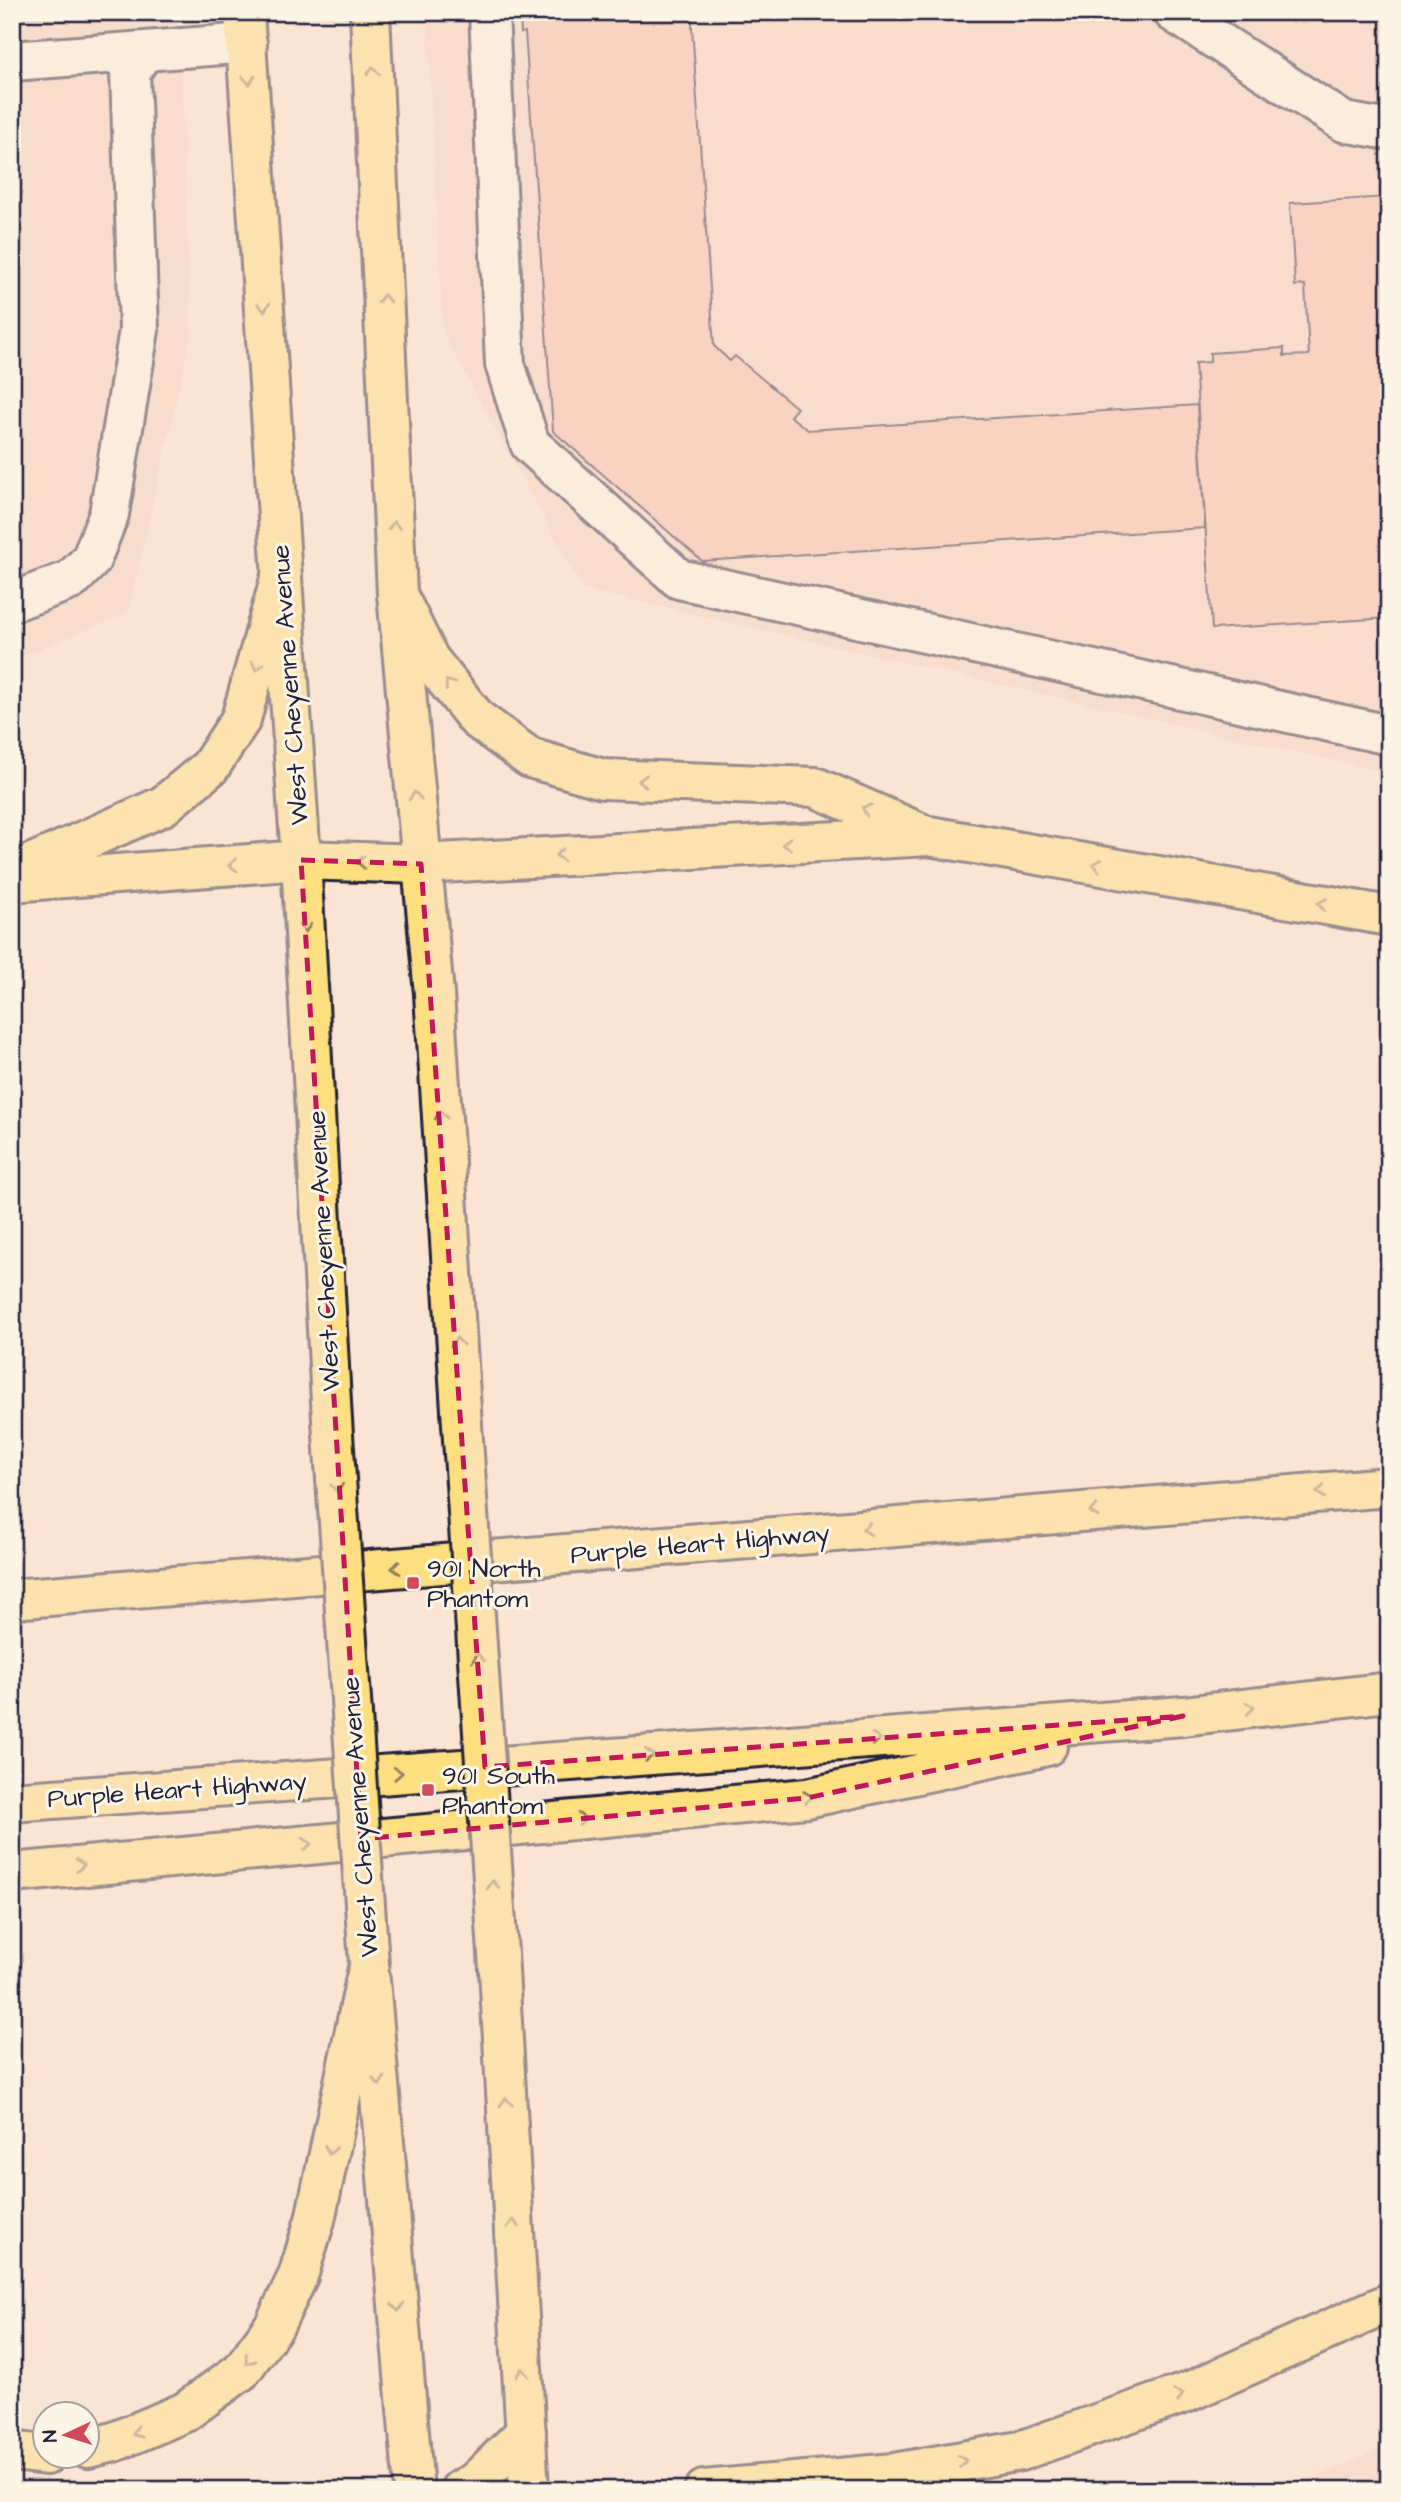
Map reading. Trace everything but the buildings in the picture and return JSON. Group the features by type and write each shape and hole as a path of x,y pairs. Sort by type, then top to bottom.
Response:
{"main road":[{"path":"370,12 397,594 433,995 498,1953 529,2490"},
{"name":"West Cheyenne Avenue","path":"246,27 301,860 332,1420 369,1964 414,2490"},
{"path":"12,873 163,806 209,767 241,719 281,576"},
{"path":"397,594 429,659 477,719 530,758 603,779 815,787 929,836"},
{"path":"12,882 301,860 421,864 929,836 1389,916"},
{"name":"Purple Heart Highway","path":"12,1599 1389,1487"},
{"name":"Purple Heart Highway","path":"12,1801 1182,1716 1389,1692"},
{"path":"12,1873 807,1798 1182,1716"},
{"path":"102,2445 185,2412 241,2371 274,2326 298,2276 315,2220 369,1964"},
{"path":"704,2490 894,2473 1020,2451 1188,2392 1389,2303"},
{"path":"460,2490 475,2482 526,2432"},
{"path":"12,2451 32,2453"},
{"path":"854,2490 894,2473"}],"lane":[{"path":"489,12 505,364 530,444 679,579 1389,735"},
{"path":"1173,12 1344,122 1389,130"},
{"path":"12,61 145,51 246,27"},
{"path":"12,602 71,580 91,560 109,514 139,330 130,72 145,51"}],"highlighted area":[{"path":"301,860 421,864 485,1767 1183,1716 807,1798 361,1839"}],"shaded area":[{"path":"12,12 179,12 191,335 128,613 12,660"},
{"path":"427,12 1389,12 1389,773 583,589 443,333"},
{"path":"1389,2445 1389,2490 1286,2490"}],"place":[{"name":"901 North Phantom","path":"413,1583"},
{"name":"901 South Phantom","path":"428,1790"}]}
